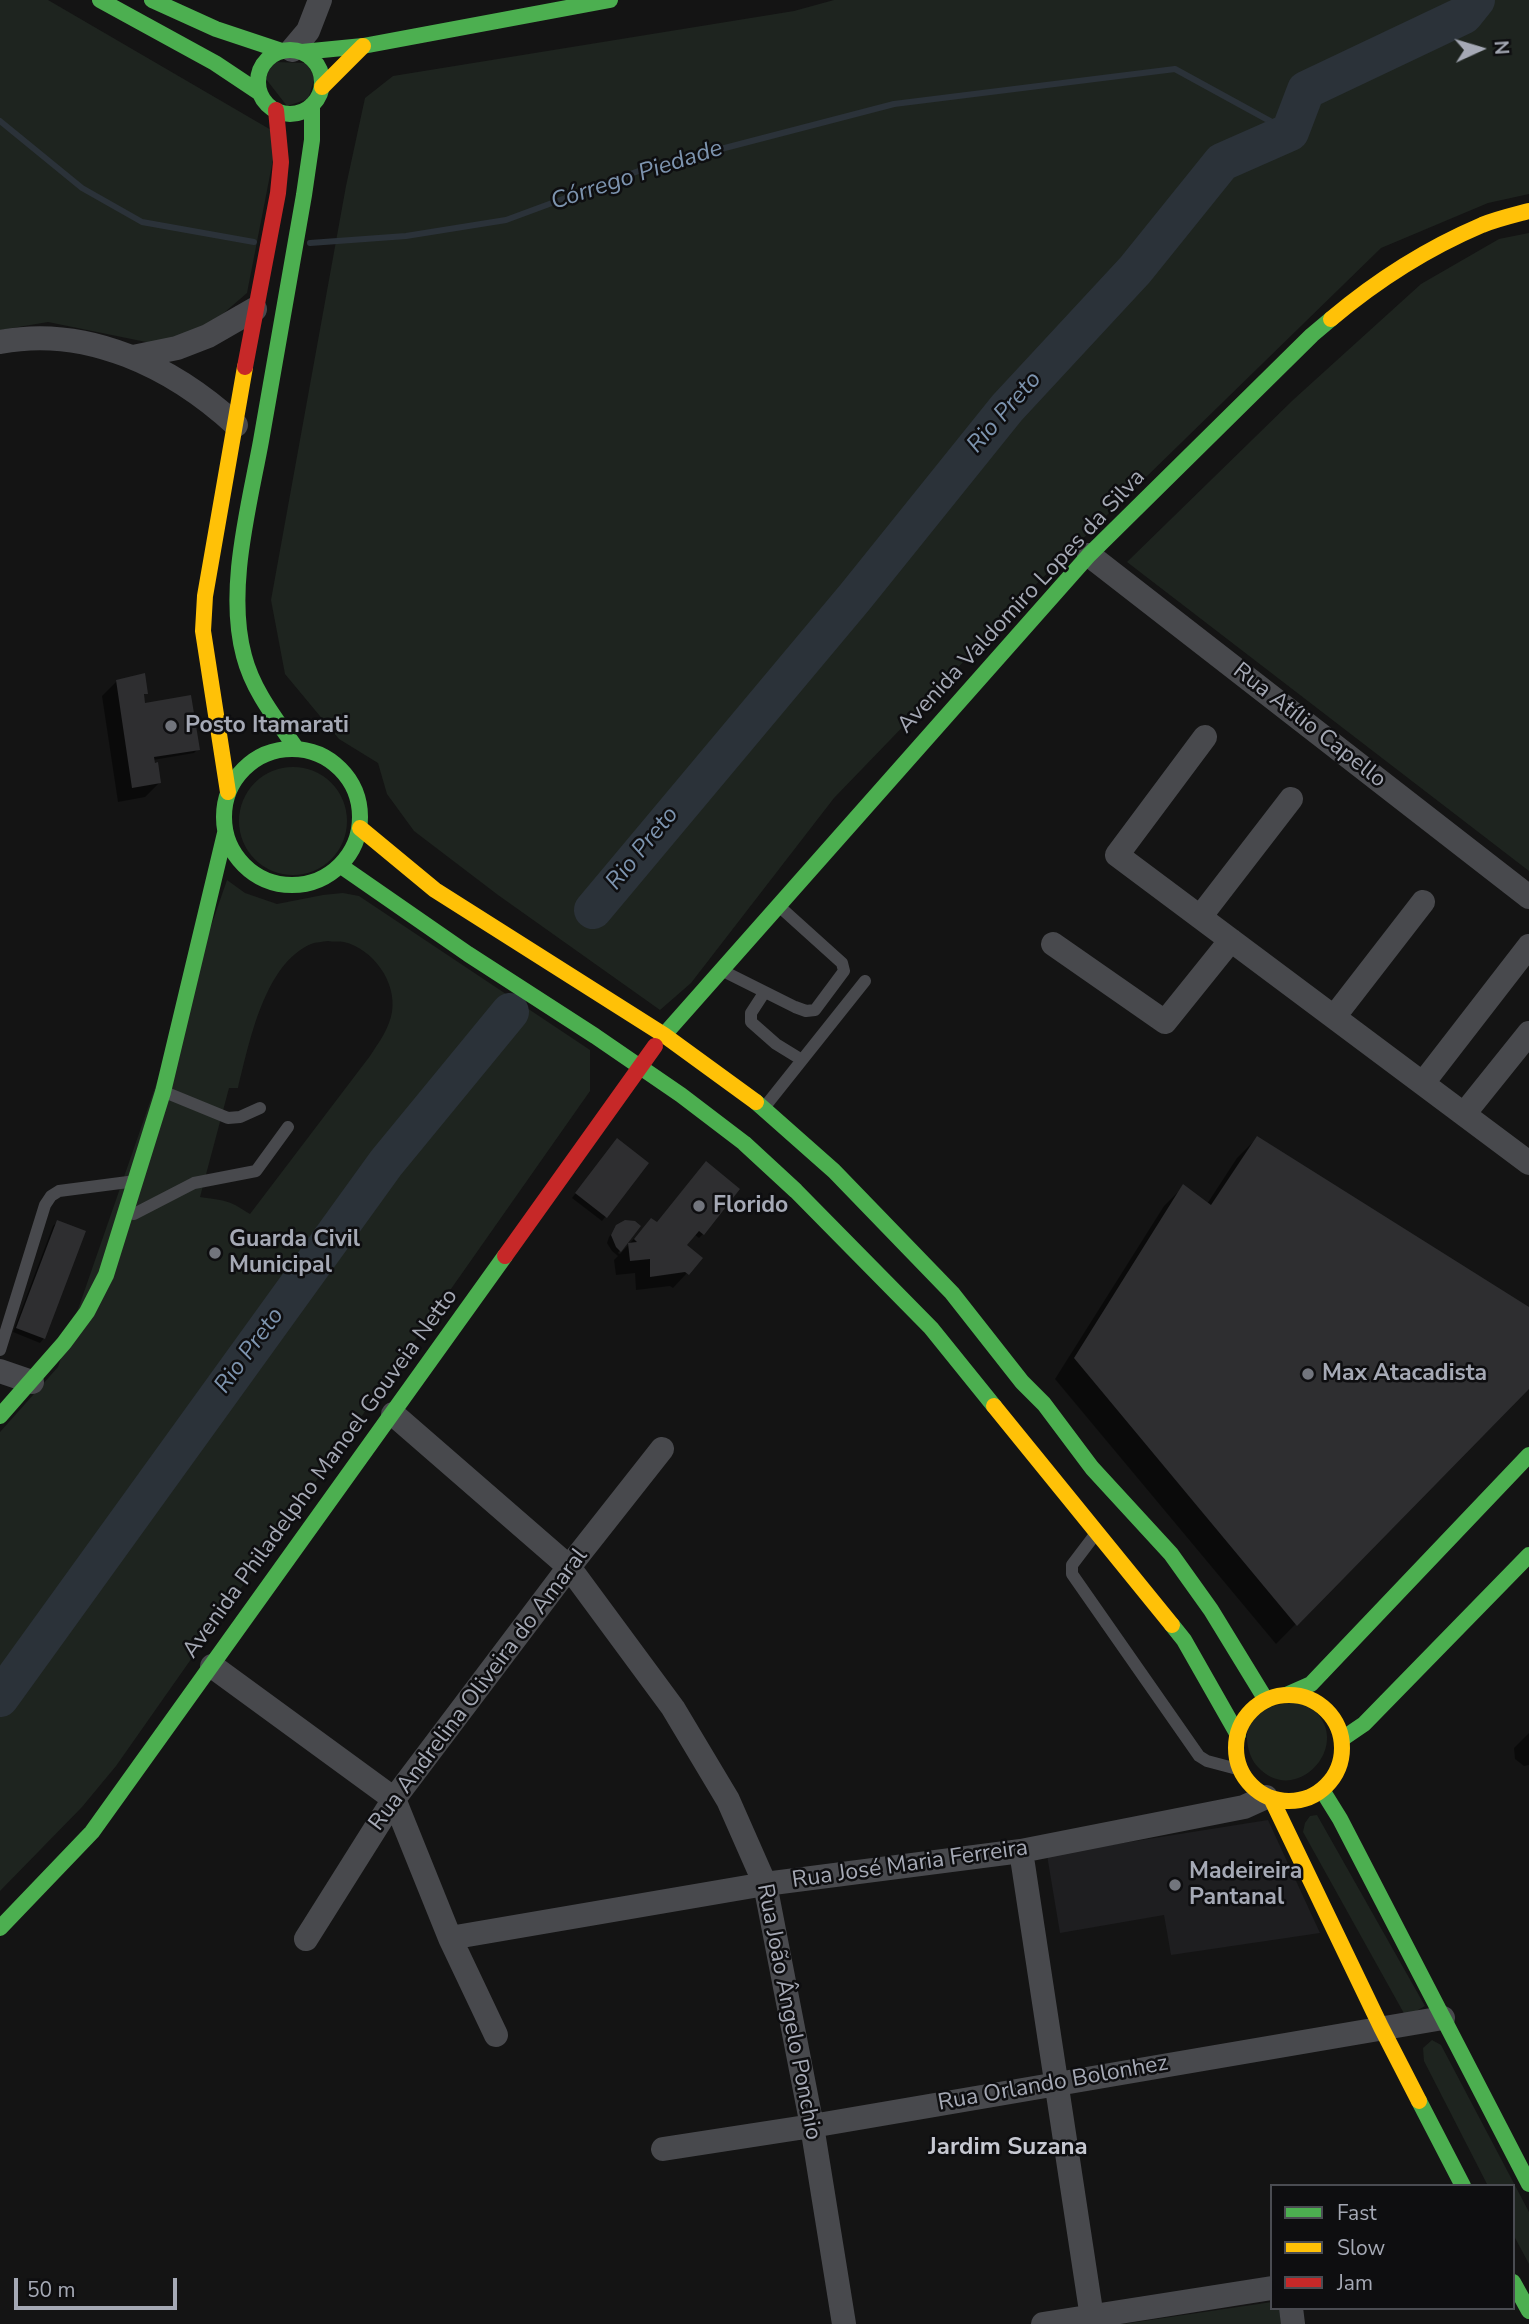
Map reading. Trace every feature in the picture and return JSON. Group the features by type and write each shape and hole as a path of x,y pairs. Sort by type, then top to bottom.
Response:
{"main road":[{"path":"100,0 215,63 260,93"},
{"path":"152,0 225,33 292,51 312,58 321,76 320,94 312,105 295,114 276,110 264,100 258,82 265,62 292,51 363,46 572,3 610,0"},
{"path":"321,87 363,46"},
{"path":"296,748 250,674 240,633 238,582 304,195 312,140 312,105"},
{"path":"228,792 203,631 205,596 278,193 281,162 276,110"},
{"name":"Avenida Valdomiro Lopes da Silva","path":"664,1035 1089,555 1312,335 1362,293 1430,251 1474,230 1529,211"},
{"path":"0,1416 32,1382 88,1312 106,1275 163,1092 225,833 223,813 228,792 243,768 267,752 296,748 324,755 346,774 359,800 360,828 354,849 341,866 317,882 288,887 260,879 238,860 225,833"},
{"path":"360,828 435,890 664,1035 764,1108 821,1187 948,1351 1184,1640 1236,1727 1238,1735"},
{"path":"341,866 478,961 821,1187 952,1293 1022,1382 1044,1404 1079,1472"},
{"name":"Avenida Philadelpho Manoel Gouveia Netto","path":"0,1928 93,1832 664,1035"},
{"path":"948,1351 979,1357 1022,1382"},
{"path":"1028,1450 1079,1472 1171,1554 1211,1610 1266,1700"},
{"path":"1462,2184 1255,1792 1236,1747 1238,1735 1249,1713 1266,1700 1311,1684 1529,1455"},
{"path":"1342,1739 1364,1724 1529,1555"},
{"path":"1255,1792 1295,1801 1308,1798 1322,1790 1338,1770 1342,1757 1342,1739 1334,1718 1304,1696 1286,1695"},
{"path":"1322,1790 1340,1819 1529,2184"},
{"path":"1515,2285 1529,2311"}],"street":[{"path":"292,51 308,30 320,0"},
{"path":"132,357 177,348 198,340 232,324 255,309"},
{"path":"0,342 55,338 81,341 132,357 200,394 236,425"},
{"name":"Rua Atílio Capello","path":"1089,555 1529,897"},
{"path":"1205,737 1118,855 1529,1163"},
{"path":"1200,917 1291,799"},
{"path":"1335,1017 1423,902"},
{"path":"1053,944 1165,1022 1231,940"},
{"path":"1423,1083 1529,946"},
{"path":"1464,1114 1529,1033"},
{"path":"0,1371 32,1382"},
{"name":"Rua João Ângelo Ponchio","path":"393,1414 569,1567 673,1708 728,1800 765,1884 812,2126 844,2324"},
{"name":"Rua Andrelina Oliveira do Amaral","path":"306,1939 394,1798 662,1449"},
{"path":"212,1666 394,1798 450,1938 496,2035"},
{"name":"Rua José Maria Ferreira","path":"450,1938 765,1884 1021,1851 1255,1792"},
{"path":"1021,1851 1092,2320"},
{"name":"Rua Orlando Bolonhez","path":"663,2149 1443,2018"},
{"path":"1043,2324 1092,2320 1270,2288"}],"lane":[{"path":"722,970 795,1007 806,1011 815,1010 844,971 842,963 778,906"},
{"path":"764,1108 865,981"},
{"path":"764,993 751,1013 751,1022 776,1044 802,1060"},
{"path":"163,1092 228,1118 240,1117 260,1108"},
{"path":"125,1218 194,1183 256,1171 288,1127"},
{"path":"0,1350 45,1205 51,1196 59,1191 136,1181"},
{"path":"1096,1533 1072,1565 1072,1574 1199,1756 1255,1792"}],"shaded area":[{"path":"0,0 48,0 278,134 247,293 203,331 151,343 48,322 0,330"},
{"path":"834,0 1529,0 1529,194 1488,203 1381,248 1024,596 834,798 691,983 660,1010 498,895 414,831 387,794 378,763 339,739 285,674 271,600 346,186 365,98 393,76 794,11"},
{"path":"275,62 306,63 315,77 308,99 287,106 266,79"},
{"path":"1529,233 1529,871 1127,562 1293,400 1421,284 1499,239"},
{"path":"293,767 314,771 331,783 343,800 347,821 343,842 331,859 314,871 293,875 272,871 255,859 243,842 239,821 243,800 255,783 272,771"},
{"path":"227,880 245,893 277,904 343,893 359,896 590,1050 590,1091 116,1766 82,1807 0,1891 0,1432 58,1367","holes":["330,941 355,946 381,968 391,989 393,1001 386,1030 370,1056 250,1214 226,1201 200,1197 229,1088 238,1088 254,1028 270,987 281,969 295,954 311,944"]},
{"path":"1300,1701 1318,1715 1326,1731 1326,1748 1318,1763 1306,1775 1290,1780 1273,1778 1253,1760 1247,1738 1249,1723 1261,1709"},
{"path":"1317,1815 1425,2006 1406,2017 1303,1832 1310,1816"},
{"name":"Madeireira Pantanal","path":"1268,1820 1320,1933 1171,1955 1164,1915 1060,1933 1047,1855"},
{"path":"1432,2040 1441,2045 1514,2184 1487,2184 1424,2061 1423,2048"},
{"path":"1515,2185 1529,2212 1529,2264 1515,2238"},
{"path":"1270,2302 1270,2310 1279,2310 1281,2324 1123,2324"}],"building":[{"path":"145,673 148,694 144,694 145,703 191,695 200,750 154,757 155,763 158,762 161,783 132,788 116,680"},
{"name":"Max Atacadista","path":"1257,1136 1529,1307 1529,1389 1297,1626 1074,1358 1183,1184 1211,1205"},
{"path":"617,1138 649,1163 607,1218 575,1193"},
{"path":"706,1161 740,1189 704,1235 699,1231 687,1245 703,1258 689,1275 685,1272 650,1277 650,1259 630,1261 628,1243 637,1242 634,1239 651,1218 657,1222"},
{"path":"57,1220 86,1231 45,1339 16,1328"},
{"path":"625,1220 635,1221 641,1226 621,1252 611,1235 616,1225"}],"waterway":[{"name":"Rio Preto","path":"593,910 855,597 1007,408 1135,270 1222,162 1290,132 1306,90 1464,15 1476,0"},
{"name":"Córrego Piedade","path":"310,243 406,236 506,220 644,169 894,104 1175,69 1290,132"},
{"name":"Córrego Piedade","path":"0,121 82,188 142,222 254,242"},
{"name":"Rio Preto","path":"0,1698 386,1163 510,1012"}],"traffic: fast":[{"path":"100,0 215,63 260,93"},
{"path":"152,0 216,29 282,51"},
{"path":"302,52 363,46 610,0"},
{"path":"290,50 313,59 322,82 313,105 290,114 267,105 258,82 267,59 290,50"},
{"path":"296,748 266,704 248,669 239,631 237,604 241,548 304,195 312,140 312,105"},
{"path":"664,1035 1089,555 1331,319"},
{"path":"292,749 318,754 340,769 355,791 360,817 355,843 340,865 318,880 292,885 266,880 244,865 229,843 224,817 229,791 244,769 266,754 292,749"},
{"path":"0,1416 64,1343 87,1312 106,1275 163,1092 225,833"},
{"path":"341,866 681,1095 744,1143 796,1191 931,1328 994,1406"},
{"path":"756,1102 834,1171 952,1293 1022,1382 1044,1404 1092,1468 1171,1554 1211,1610 1266,1700"},
{"path":"0,1928 92,1832 505,1256"},
{"path":"1286,1695 1311,1684 1529,1455"},
{"path":"1342,1739 1364,1724 1529,1555"},
{"path":"1172,1625 1184,1640 1238,1735"},
{"path":"1322,1790 1340,1819 1529,2184"},
{"path":"1419,2101 1462,2184"},
{"path":"1515,2286 1529,2311"}],"traffic: slow":[{"path":"322,87 363,46"},
{"path":"1331,319 1384,279 1442,244 1482,225 1529,211"},
{"path":"228,792 203,631 205,596 245,367"},
{"path":"360,828 435,890 664,1035 756,1102"},
{"path":"994,1406 1172,1625"},
{"path":"1289,1695 1309,1699 1327,1710 1338,1728 1342,1748 1338,1768 1327,1786 1309,1797 1289,1801 1269,1797 1251,1786 1240,1768 1236,1748 1240,1728 1251,1710 1269,1699 1289,1695"},
{"path":"1271,1798 1419,2101"}],"traffic: jam":[{"path":"245,367 278,193 281,162 276,110"},
{"path":"505,1256 655,1046"}],"place":[{"name":"Posto Itamarati","path":"171,726"},
{"name":"Florido","path":"699,1206"},
{"name":"Guarda Civil Municipal","path":"215,1253"},
{"name":"Max Atacadista","path":"1308,1374"},
{"name":"Madeireira Pantanal","path":"1175,1885"}],"district":[{"name":"Jardim Suzana","path":"1008,2148"}]}
